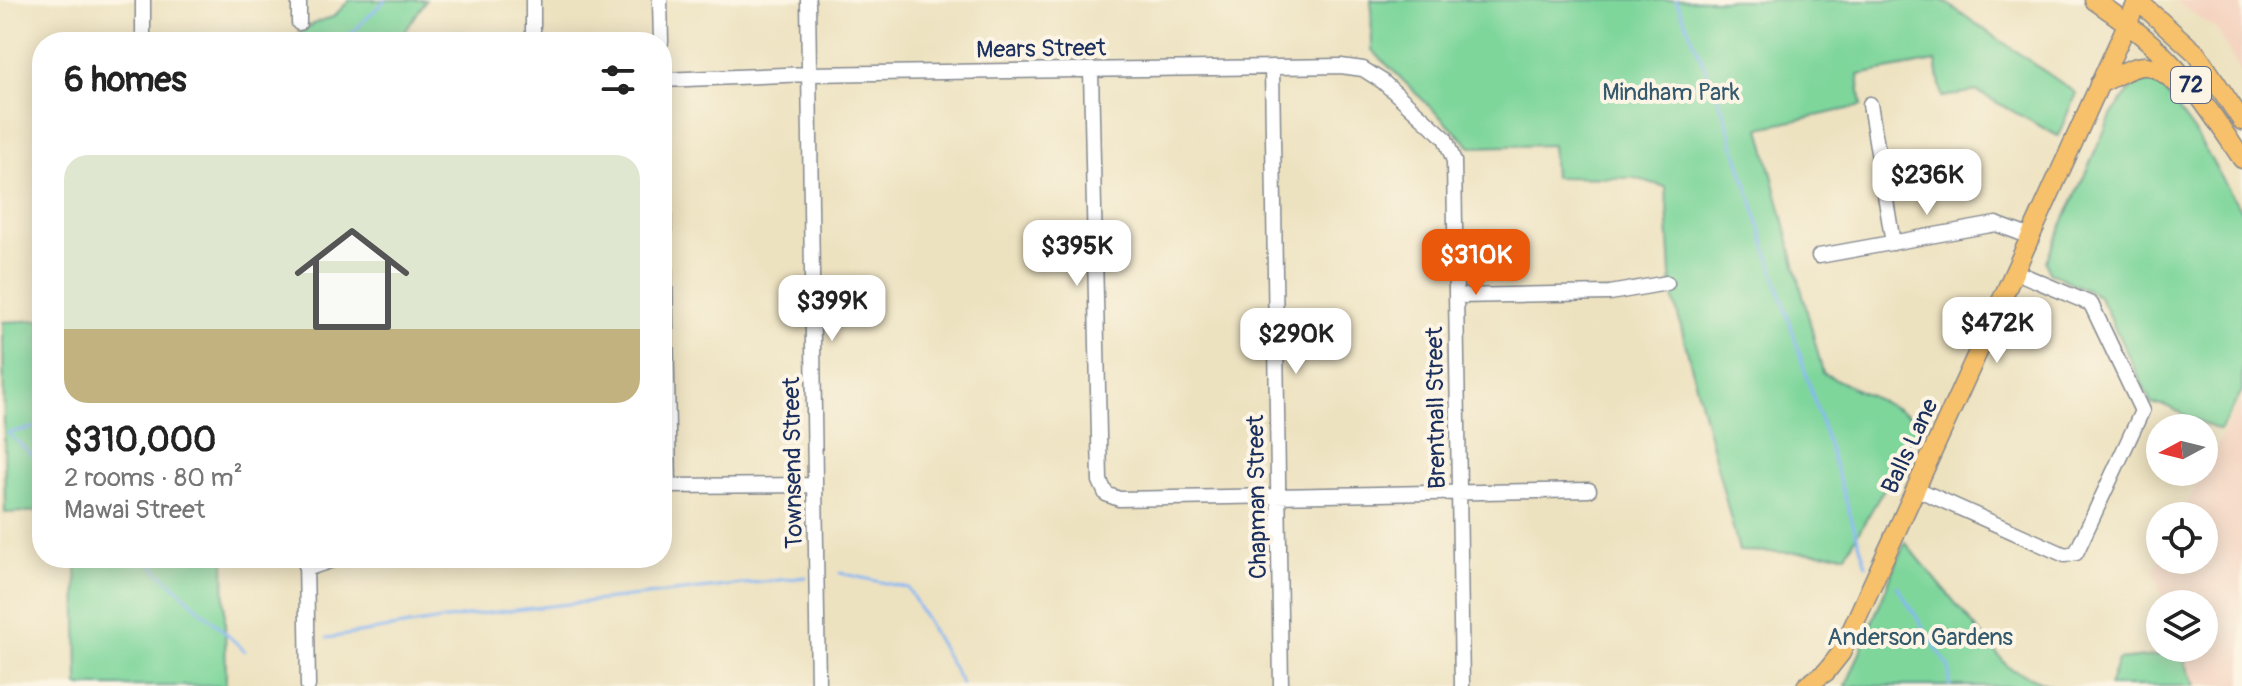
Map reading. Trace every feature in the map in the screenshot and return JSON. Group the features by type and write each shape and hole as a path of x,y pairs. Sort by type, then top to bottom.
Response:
{"main road":[{"name":"72","path":"2094,0 2127,23 2166,57 2208,108 2242,159"},
{"name":"72","path":"2137,0 2197,54 2242,121"},
{"name":"Balls Lane","path":"1806,686 1826,672 1841,653 2137,0"},
{"path":"2099,84 2139,66 2150,65 2163,71 2208,108"}],"street":[{"path":"143,0 143,32"},
{"path":"299,0 299,23"},
{"path":"533,0 533,32"},
{"path":"660,0 661,32"},
{"name":"Townsend Street","path":"808,0 818,686"},
{"name":"Brentnall Street","path":"1272,67 1341,66 1363,69 1382,81 1445,138 1451,149 1455,176 1462,686"},
{"name":"Mears Street","path":"672,80 809,74 1272,67"},
{"name":"Chapman Street","path":"1272,67 1281,686"},
{"path":"1091,71 1100,481 1106,494 1119,499 1589,490"},
{"path":"1870,104 1893,243"},
{"path":"1819,256 1996,224 2031,237"},
{"path":"1917,489 2065,555 2076,553 2142,411 2091,304 2016,272"},
{"path":"1457,296 1610,293 1667,283"},
{"path":"672,486 815,485"},
{"path":"306,568 308,686"}],"shaded area":[{"path":"2174,0 2242,0 2242,74 2217,30"},
{"path":"2242,396 2242,686 2195,686 2185,662 2218,662 2218,590 2160,590 2155,574 2218,574 2218,502 2188,502 2196,486 2218,486 2218,443"}],"green space":[{"path":"350,0 426,0 405,32 302,32 316,22 333,17"},
{"name":"Mindham Park","path":"1371,0 1942,0 2076,93 2058,136 1976,91 1942,97 1936,61 1858,75 1862,106 1760,128 1823,373 1923,422 1846,554 1739,551 1672,292 1666,187 1635,178 1554,177 1552,145 1471,147 1372,50"},
{"path":"2140,82 2161,86 2194,131 2242,212 2242,391 2220,431 2218,414 2183,414 2164,405 2152,404 2099,296 2049,272 2046,261 2112,114"},
{"path":"32,321 32,512 5,513 3,322"},
{"name":"Anderson Gardens","path":"1905,542 2009,668 2051,686 1846,686"},
{"path":"76,568 224,568 226,686 78,686"},
{"path":"2146,657 2146,662 2185,662 2195,686 2109,686 2118,660"}],"waterway":[{"path":"353,32 385,0"},
{"path":"1676,0 1722,107 1866,565"},
{"path":"8,433 32,428"},
{"path":"8,433 32,455"},
{"path":"155,568 245,651"},
{"path":"840,573 908,588 962,684"},
{"path":"327,638 479,614 806,577"},
{"path":"1897,586 1949,668 1950,686"}]}
